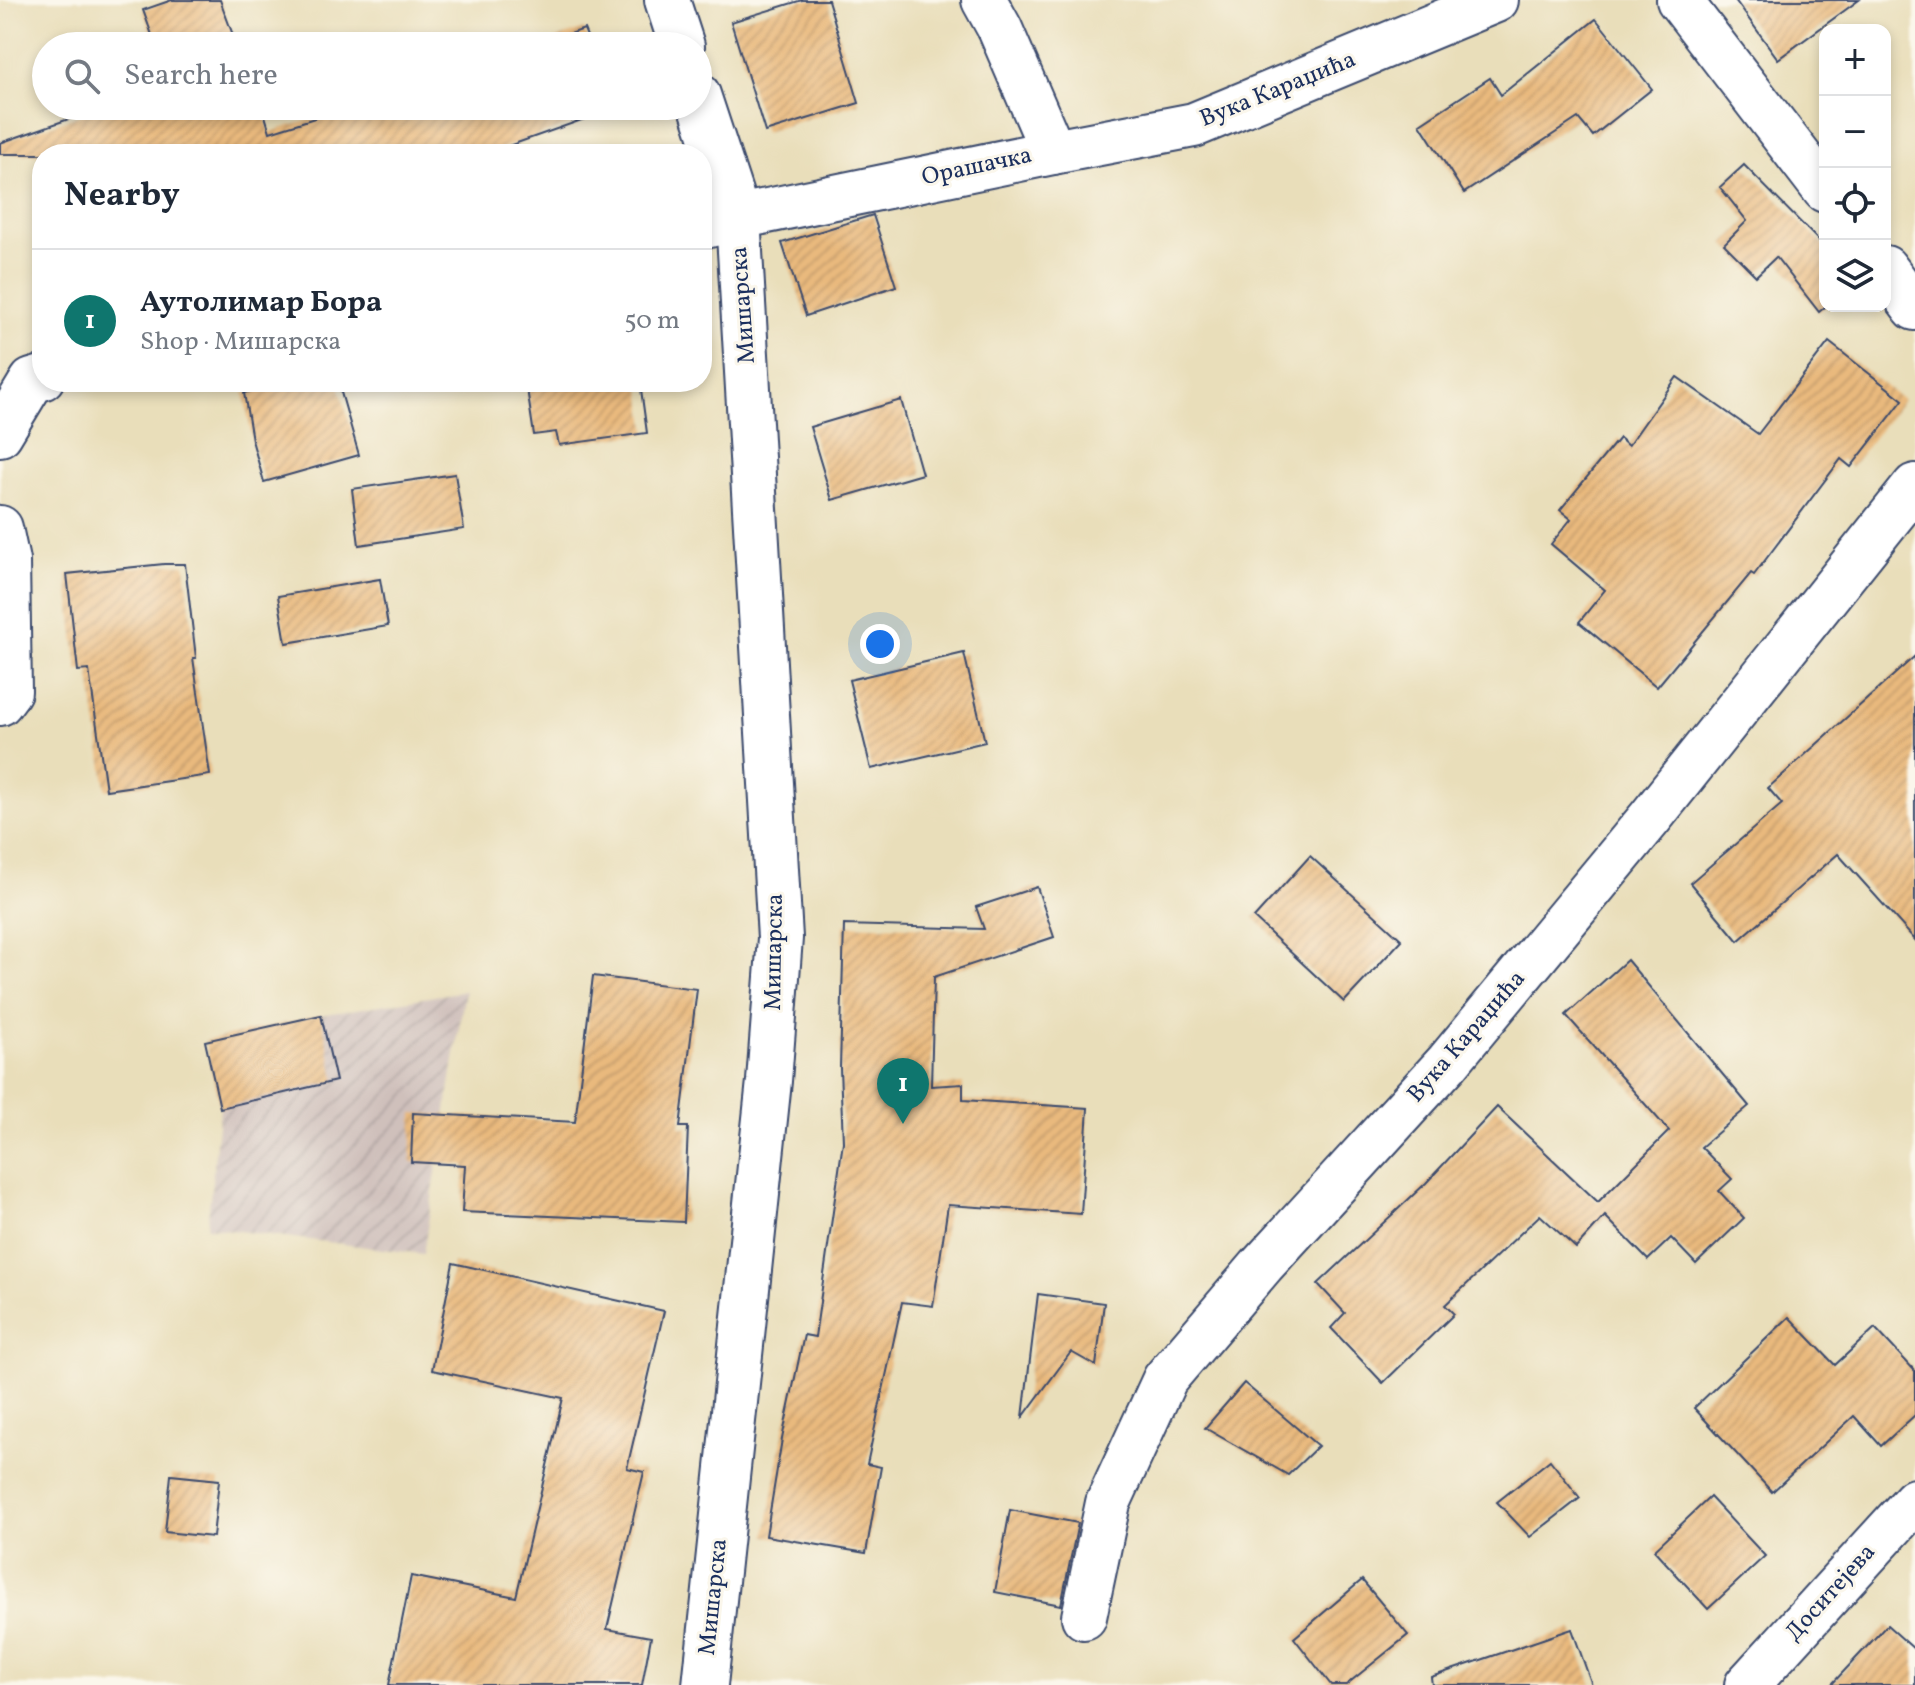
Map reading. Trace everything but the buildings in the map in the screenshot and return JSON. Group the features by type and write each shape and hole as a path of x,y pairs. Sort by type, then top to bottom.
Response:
{"street":[{"path":"667,0 677,32"},
{"name":"Орашачка","path":"720,222 1053,152 1000,29 984,0"},
{"name":"Вука Караџића","path":"1053,152 1194,125 1496,0"},
{"path":"1679,0 1819,182"},
{"name":"Мишарска","path":"702,120 706,144"},
{"name":"Мишарска","path":"705,1685 769,1081 780,938 720,222 712,176"},
{"path":"1891,276 1915,308"},
{"path":"0,434 32,381"},
{"name":"Вука Караџића","path":"1084,1617 1108,1503 1165,1379 1263,1264 1448,1062 1659,807 1915,486"},
{"path":"0,528 7,561 9,691 0,703"},
{"name":"Доситејева","path":"1747,1685 1915,1501"}],"shaded area":[{"path":"465,991 423,1254 207,1227 220,1108 205,1041 321,1015"}],"place":[{"name":"Аутолимар Бора","path":"903,1124"}]}
